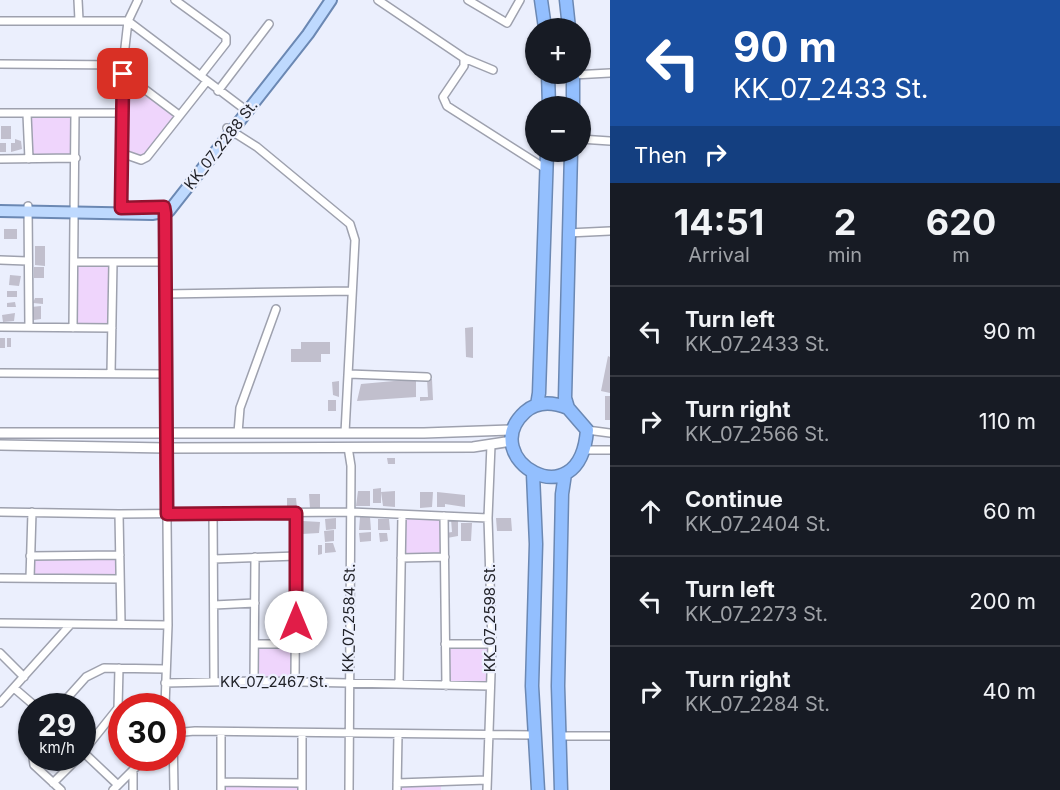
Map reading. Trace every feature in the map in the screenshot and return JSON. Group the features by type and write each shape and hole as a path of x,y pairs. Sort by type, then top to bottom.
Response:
{"highway":[{"path":"541,0 544,18"},
{"path":"566,0 568,18"},
{"path":"537,405 546,162"},
{"path":"568,408 547,403 537,405 526,411 513,435 515,454 522,466 533,474 549,477 566,474 581,460 585,450 587,430 568,408 565,378 571,162"},
{"path":"533,474 536,544 532,686 538,790"},
{"path":"561,790 558,621 562,494 566,474"}],"main road":[{"name":"KK_07_2288 St.","path":"164,210 229,130 325,0"},
{"name":"KK_07_2288 St.","path":"245,109 308,34 332,0"},
{"path":"0,205 28,209"},
{"path":"0,211 28,209 164,210"}],"street":[{"path":"78,0 79,20"},
{"path":"121,210 123,69 128,21 138,0"},
{"path":"175,0 226,37 226,43 201,75"},
{"path":"378,0 464,58 493,70"},
{"path":"468,0 507,23 520,0"},
{"path":"0,21 128,21 201,75 218,91 245,109"},
{"path":"218,91 269,24"},
{"path":"464,58 464,66 444,97 444,102 546,169"},
{"path":"0,64 123,69 179,115"},
{"path":"591,74 610,73"},
{"path":"121,153 143,159 207,81"},
{"path":"0,112 122,113"},
{"path":"72,328 75,262 75,113"},
{"path":"27,114 29,159"},
{"path":"229,130 257,147 324,201 350,224 354,233 345,433"},
{"path":"591,140 610,141"},
{"path":"0,159 76,159"},
{"path":"28,209 29,327"},
{"path":"164,210 168,625 165,693"},
{"path":"568,233 610,231"},
{"path":"0,260 27,261"},
{"path":"75,262 165,262"},
{"path":"111,373 113,262"},
{"path":"165,294 351,291"},
{"path":"238,433 240,408 276,309"},
{"path":"0,327 112,328"},
{"path":"0,373 164,374"},
{"path":"349,374 427,377"},
{"path":"587,430 610,433"},
{"path":"0,433 513,435"},
{"path":"0,445 166,448 491,445 513,435"},
{"name":"KK_07_2598 St.","path":"487,790 492,644 488,518 491,445"},
{"name":"KK_07_2584 St.","path":"348,447 351,466 349,790"},
{"path":"585,450 610,450"},
{"path":"0,512 167,514 351,512 488,518"},
{"path":"30,578 32,512"},
{"path":"213,512 214,682"},
{"path":"295,682 296,513"},
{"path":"120,514 121,623"},
{"path":"399,683 402,515"},
{"path":"444,516 446,686"},
{"path":"30,556 120,555"},
{"path":"214,559 297,556"},
{"path":"255,557 255,681"},
{"path":"401,558 445,557"},
{"path":"0,578 120,579"},
{"path":"214,605 255,603"},
{"path":"0,623 168,625"},
{"path":"0,703 70,625"},
{"path":"256,644 296,644"},
{"path":"445,644 492,644"},
{"path":"0,653 24,677"},
{"path":"73,693 94,672 119,668 165,669"},
{"path":"96,735 117,708 119,668"},
{"name":"KK_07_2467 St.","path":"165,683 255,681 490,686"},
{"path":"14,688 20,693"},
{"path":"221,732 221,790"},
{"path":"186,733 534,735"},
{"path":"221,782 302,787 302,734"},
{"path":"398,734 397,787 441,786 487,780"},
{"path":"559,736 610,736"},
{"path":"96,767 116,787 132,771"},
{"path":"40,771 61,790"},
{"path":"53,783 65,771"},
{"path":"133,771 133,790"},
{"path":"174,771 174,790"}],"shaded area":[{"path":"123,73 179,115 143,159 121,153"},
{"path":"75,113 76,158 29,159 27,114"},
{"path":"75,262 113,262 112,328 73,328"},
{"path":"402,515 444,516 445,557 401,558"},
{"path":"120,555 120,579 30,578 30,556"},
{"path":"256,644 296,644 295,682 255,681"},
{"path":"445,644 492,645 490,685 446,686"},
{"path":"221,782 302,783 302,790 221,790"},
{"path":"441,782 441,790 397,790 397,783"}],"building":[{"path":"1,126 11,126 11,139 1,139"},
{"path":"15,139 21,141 22,149 11,152 11,143 15,143"},
{"path":"0,143 6,143 6,152 0,152"},
{"path":"4,229 17,229 17,239 4,239"},
{"path":"35,246 45,246 45,266 35,265"},
{"path":"34,267 44,267 44,278 34,278"},
{"path":"10,275 21,276 19,286 9,285"},
{"path":"7,291 17,291 17,297 7,297"},
{"path":"35,298 43,298 43,304 33,303"},
{"path":"15,302 16,307 7,307 7,303"},
{"path":"41,306 41,319 34,320 31,307"},
{"path":"15,313 14,321 3,322 2,315"},
{"path":"473,327 473,358 466,357 465,328"},
{"path":"0,338 5,338 5,348 0,348"},
{"path":"7,338 11,338 11,347 7,347"},
{"path":"301,342 330,342 330,354 321,354 321,362 291,362 291,349 301,349"},
{"path":"608,356 610,357 610,393 601,391"},
{"path":"416,379 416,397 357,401 361,384"},
{"path":"427,379 432,379 433,400 420,401 420,397 428,397"},
{"path":"339,381 339,397 333,395 332,382"},
{"path":"605,396 610,396 610,420 605,420"},
{"path":"328,400 336,400 336,411 328,411"},
{"path":"387,458 395,458 395,464 388,464"},
{"path":"381,488 381,503 373,503 373,489"},
{"path":"358,491 370,491 370,506 356,506"},
{"path":"395,491 395,507 383,506 381,492"},
{"path":"420,492 433,492 432,507 420,508"},
{"path":"437,492 465,495 465,507 445,504 445,507 437,507"},
{"path":"309,494 320,494 320,508 310,508"},
{"path":"287,498 296,498 297,508 287,508"},
{"path":"360,517 370,517 371,530 359,530"},
{"path":"336,518 336,529 326,530 325,519"},
{"path":"496,518 511,518 512,531 497,531"},
{"path":"378,519 389,519 390,530 378,530"},
{"path":"451,519 458,519 458,536 447,538 446,533 452,532"},
{"path":"303,521 320,522 319,533 302,534"},
{"path":"461,523 472,523 471,541 461,541"},
{"path":"334,530 334,541 325,542 324,531"},
{"path":"371,532 371,541 360,542 359,533"},
{"path":"379,533 387,533 388,541 380,542"},
{"path":"325,543 333,543 336,552 325,553"},
{"path":"318,545 322,545 322,554 318,555"}],"route":[{"path":"123,74 121,208 164,207 165,213 164,374 167,514 296,513 296,622"}]}
